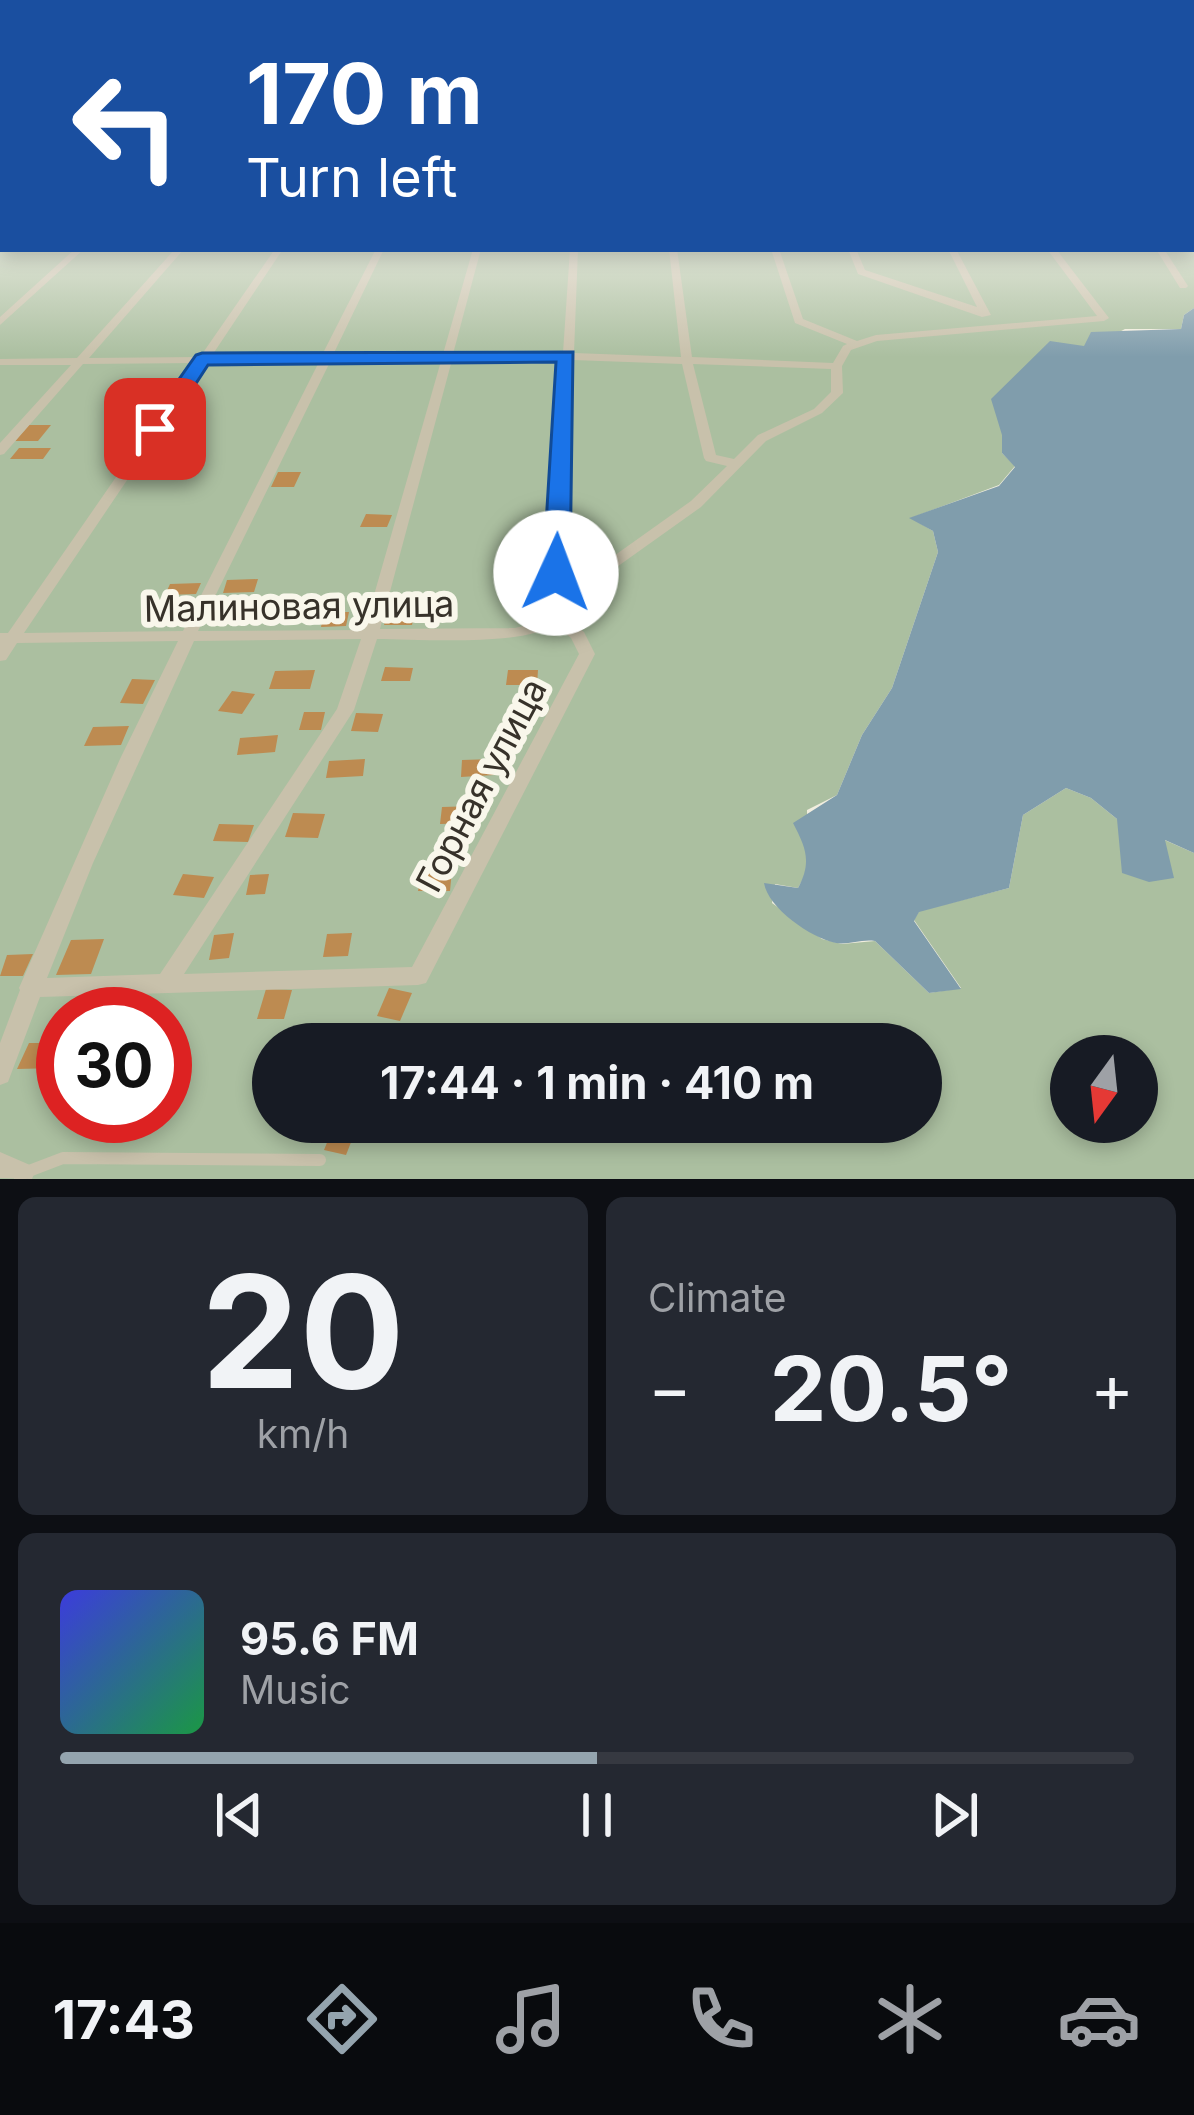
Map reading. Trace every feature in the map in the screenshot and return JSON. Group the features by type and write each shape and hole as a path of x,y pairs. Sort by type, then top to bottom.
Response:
{"street":[{"path":"0,322 77,252"},
{"path":"0,452 177,252"},
{"path":"0,656 6,638 277,252"},
{"path":"0,1074 30,988 187,638 379,252"},
{"path":"168,980 345,710 476,252"},
{"path":"554,616 574,252"},
{"path":"673,252 688,361 710,458 738,464"},
{"path":"776,252 799,321 855,344 1104,318 1053,252"},
{"path":"853,252 861,272 984,313"},
{"path":"954,252 995,327"},
{"path":"1162,252 1184,286"},
{"name":"Малиновая улица","path":"6,638 515,633 542,626 738,464 762,438 826,406 837,393 842,352 855,344"},
{"path":"0,362 566,356 837,366"},
{"name":"Горная улица","path":"30,988 168,980 418,976 587,654 578,635 554,616"}],"lane":[{"path":"14,1173 63,1158 320,1160"}],"green space":[{"path":"0,252 1194,252 1194,308 1184,315 1181,329 1125,329 992,399 1003,435 1002,453 1015,466 999,485 911,518 933,531 938,552 892,688 862,735 837,795 807,810 807,871 798,888 775,884 772,903 822,939 842,944 875,941 929,993 961,988 914,920 919,911 1009,888 1023,815 1066,788 1091,798 1117,819 1194,853 1194,1179 0,1179"}],"water":[{"path":"1194,308 1194,853 1165,840 1174,878 1149,882 1122,873 1117,819 1091,798 1066,788 1023,815 1009,888 919,912 914,921 961,989 929,993 875,941 836,943 803,928 773,902 764,883 798,888 806,855 793,823 837,795 862,735 892,688 938,552 933,531 909,518 999,486 1015,467 1002,453 991,399 1050,341 1084,346 1091,332 1181,329 1184,315"}],"building":[{"path":"29,425 51,425 38,441 15,441"},
{"path":"19,448 51,448 43,459 10,459"},
{"path":"278,472 301,472 294,487 271,487"},
{"path":"366,514 392,515 387,527 360,527"},
{"path":"258,579 254,592 223,593 227,580"},
{"path":"201,583 196,594 165,595 170,584"},
{"path":"390,607 416,607 412,625 384,625"},
{"path":"324,612 349,612 346,626 321,627"},
{"path":"385,667 413,668 410,681 381,681"},
{"path":"315,670 310,689 269,689 275,671"},
{"path":"508,670 538,670 537,685 506,685"},
{"path":"132,679 155,680 143,704 120,703"},
{"path":"232,691 255,694 242,714 218,711"},
{"path":"304,712 325,712 321,730 299,730"},
{"path":"356,713 383,714 378,732 351,731"},
{"path":"129,726 121,745 84,746 93,727"},
{"path":"278,735 275,752 237,755 240,738"},
{"path":"365,759 363,776 326,778 329,761"},
{"path":"494,759 494,775 461,777 462,760"},
{"path":"477,806 476,823 440,824 442,807"},
{"path":"293,813 325,814 318,838 285,837"},
{"path":"219,824 254,825 248,842 213,841"},
{"path":"422,870 452,870 450,891 418,891"},
{"path":"183,874 214,877 204,898 173,895"},
{"path":"269,874 265,894 246,895 250,875"},
{"path":"234,933 229,958 209,960 214,935"},
{"path":"352,933 348,956 323,957 327,934"},
{"path":"104,939 91,974 56,975 71,940"},
{"path":"33,954 23,976 0,976 7,955"},
{"path":"389,988 412,993 400,1021 377,1016"},
{"path":"266,989 292,990 284,1019 257,1019"},
{"path":"29,1043 36,1043 36,1069 17,1069"},
{"path":"327,1143 351,1143 346,1155 324,1150"}],"route":[{"path":"155,429 202,359 566,356 556,573"}]}
